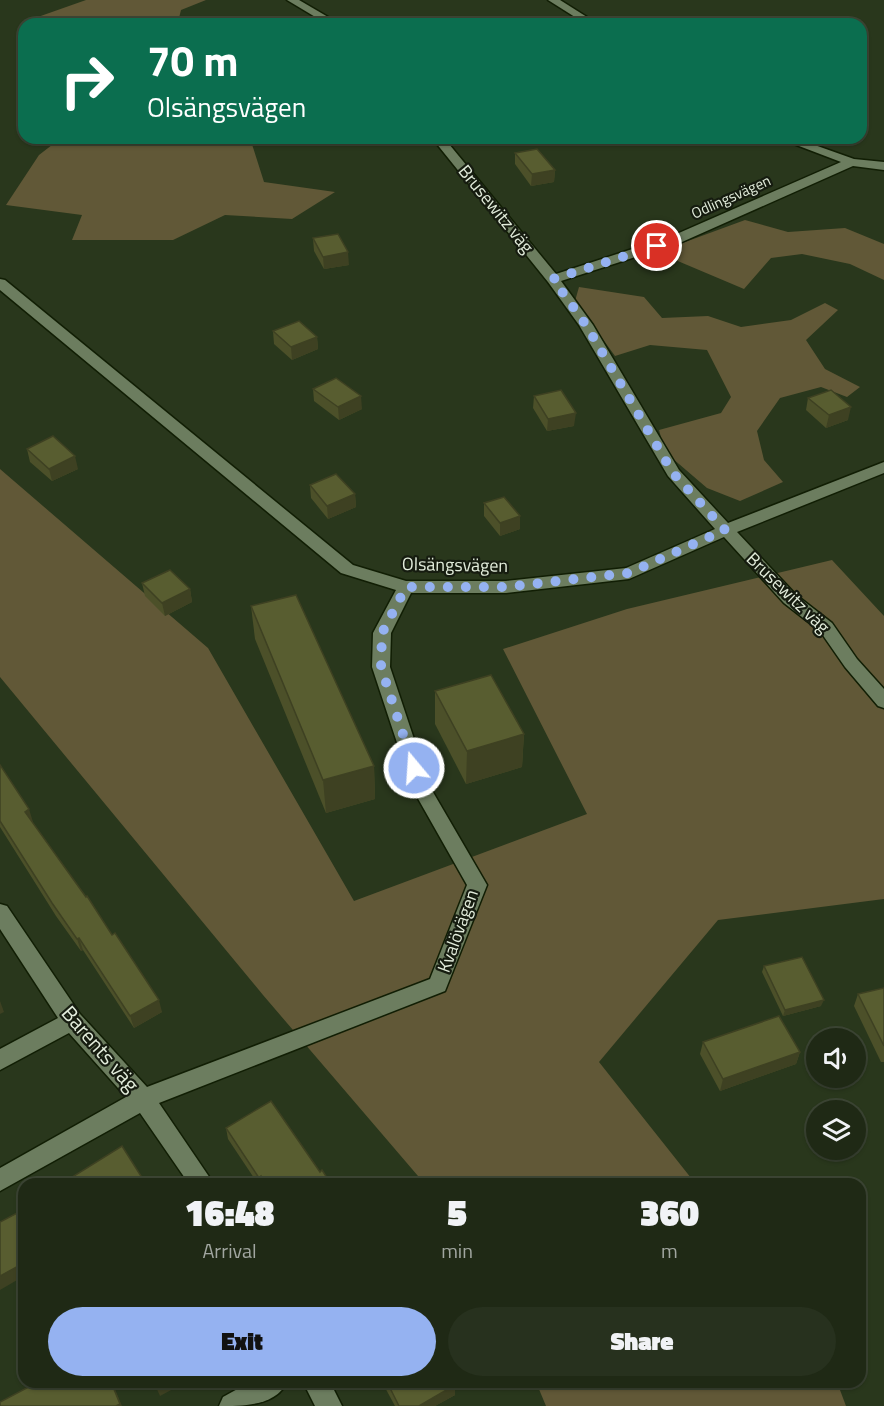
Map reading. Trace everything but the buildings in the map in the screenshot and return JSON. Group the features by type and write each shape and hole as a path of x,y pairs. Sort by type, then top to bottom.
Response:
{"street":[{"path":"292,0 324,18"},
{"path":"553,0 583,18"},
{"name":"Brusewitz väg","path":"443,144 553,279 586,325 673,473 790,599 826,627 851,663 884,701"},
{"path":"801,144 852,162 884,166"},
{"name":"Odlingsvägen","path":"553,279 677,239 852,162"},
{"name":"Olsängsvägen","path":"0,284 347,569 406,587 506,587 629,573 725,530 884,467"},
{"name":"Kvalövägen","path":"143,1099 438,985 477,885 421,788 381,667 382,633 406,587"},
{"name":"Barents väg","path":"0,912 72,1021 143,1099 199,1178"},
{"path":"0,1060 72,1021"},
{"path":"0,1180 143,1099"},
{"path":"232,1406 264,1388"},
{"path":"319,1388 329,1406"}],"shaded area":[{"path":"86,0 206,0 181,10 179,18 35,18"},
{"path":"53,144 252,144 264,182 335,192 292,219 225,215 173,240 72,240 82,215 6,205 39,155"},
{"path":"745,220 788,232 845,228 884,244 884,280 850,264 802,254 771,258 744,289 673,259 677,245"},
{"path":"579,287 644,297 662,318 708,316 741,327 791,320 825,303 838,310 806,340 825,369 860,387 847,397 821,387 780,398 757,431 764,460 783,482 740,501 707,488 665,452 659,430 721,413 731,397 707,350 650,345 615,356 575,301"},
{"path":"0,469 208,648 354,901 587,814 503,649 627,609 832,560 884,616 884,899 718,920 599,1062 691,1178 420,1178 263,995 0,677"},
{"path":"538,1388 839,1388 846,1406 546,1406"}],"route":[{"path":"414,768 381,667 382,633 406,587 506,587 629,573 725,530 673,473 586,325 553,279 657,246"}]}
